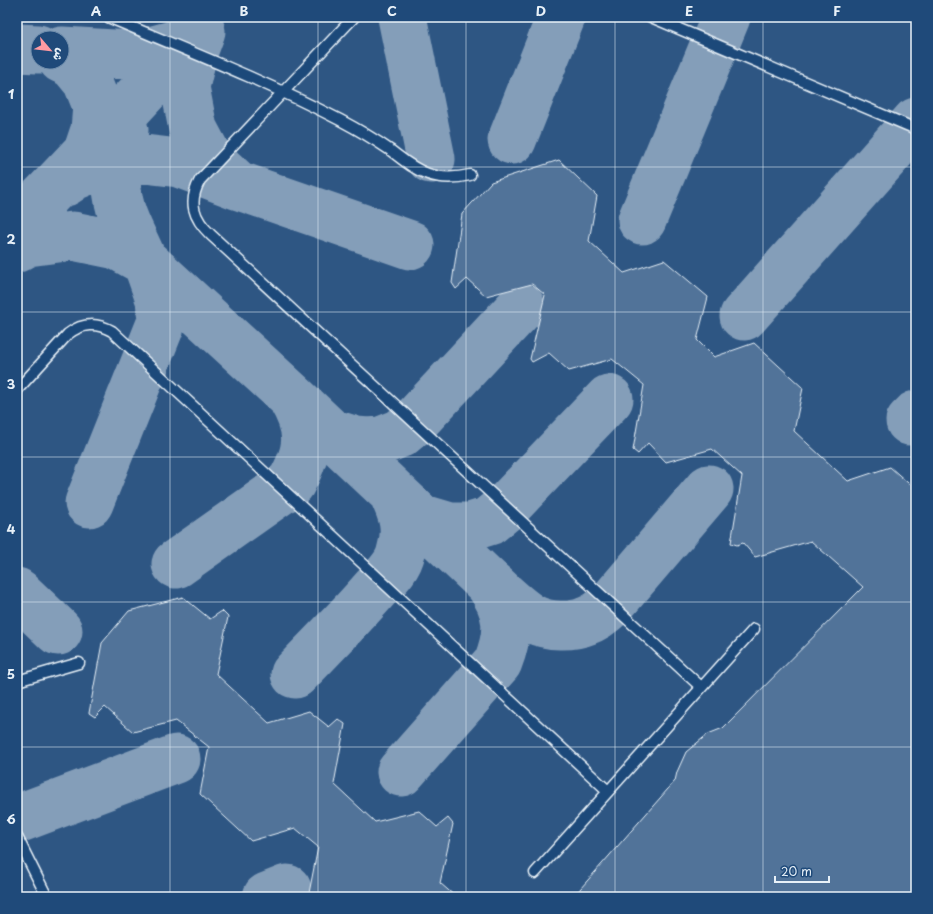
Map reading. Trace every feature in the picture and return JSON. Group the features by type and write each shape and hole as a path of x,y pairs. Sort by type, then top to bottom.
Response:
{"lane":[{"path":"108,17 284,92 357,129 416,169 442,177 456,178 470,175"},
{"path":"354,17 200,180 195,189 193,199 197,219 203,227 701,687"},
{"path":"652,17 916,129"},
{"path":"17,390 68,334 74,330 89,325 98,325 112,331 608,791"},
{"path":"535,873 754,629"},
{"path":"17,681 79,663"},
{"path":"17,837 47,897"}],"shaded area":[{"path":"17,17 916,17 916,897 17,897"}],"building":[{"path":"559,160 597,196 589,241 624,273 664,260 708,297 697,340 714,357 754,343 803,388 794,431 848,481 890,467 916,490 916,897 573,897 675,781 677,772 686,752 708,734 723,728 863,587 811,541 755,557 743,543 737,545 731,543 742,476 712,449 666,462 648,443 638,454 633,450 644,385 612,359 569,371 549,353 532,362 530,359 545,295 532,284 486,296 467,279 456,289 452,283 462,214 491,182"},
{"path":"183,597 210,619 222,611 228,617 216,674 269,723 309,711 329,727 338,719 345,724 334,784 375,822 419,811 437,827 448,818 453,824 440,883 456,897 313,897 309,893 318,847 295,828 251,841 200,794 209,747 176,721 133,732 105,707 95,717 89,713 102,643 129,611"}],"taxiway":[{"path":"402,17 431,159"},
{"path":"512,140 561,17"},
{"path":"642,220 726,17"},
{"path":"201,31 193,53 185,87 193,129 209,159 237,185 410,245"},
{"path":"70,51 131,55 173,45 194,33"},
{"path":"17,225 197,35"},
{"path":"17,48 30,49"},
{"path":"70,63 73,64 87,81 97,106 95,130 88,151"},
{"path":"744,316 916,122"},
{"path":"124,130 117,160 117,189 123,216 142,259"},
{"path":"65,182 74,176 117,158 136,158 179,163 237,185"},
{"path":"17,248 28,242 73,236 117,245 142,259 148,265 160,299 162,321 89,503"},
{"path":"148,265 291,396 489,583 517,608 529,617 540,622 553,625 574,624 589,620 602,612 611,604 709,489"},
{"path":"328,432 356,441 368,442 381,441 401,433 414,422 521,307"},
{"path":"176,564 291,483 302,460 306,440 302,419 291,396"},
{"path":"423,519 450,527 470,527 489,521 506,507 609,399"},
{"path":"910,421 916,415"},
{"path":"295,674 355,611 397,563 403,544 404,529 402,515 393,493"},
{"path":"401,772 498,662 506,631 506,621 501,603 489,583"},
{"path":"17,592 58,631"},
{"path":"17,819 176,759"},
{"path":"267,897 287,889"}]}
